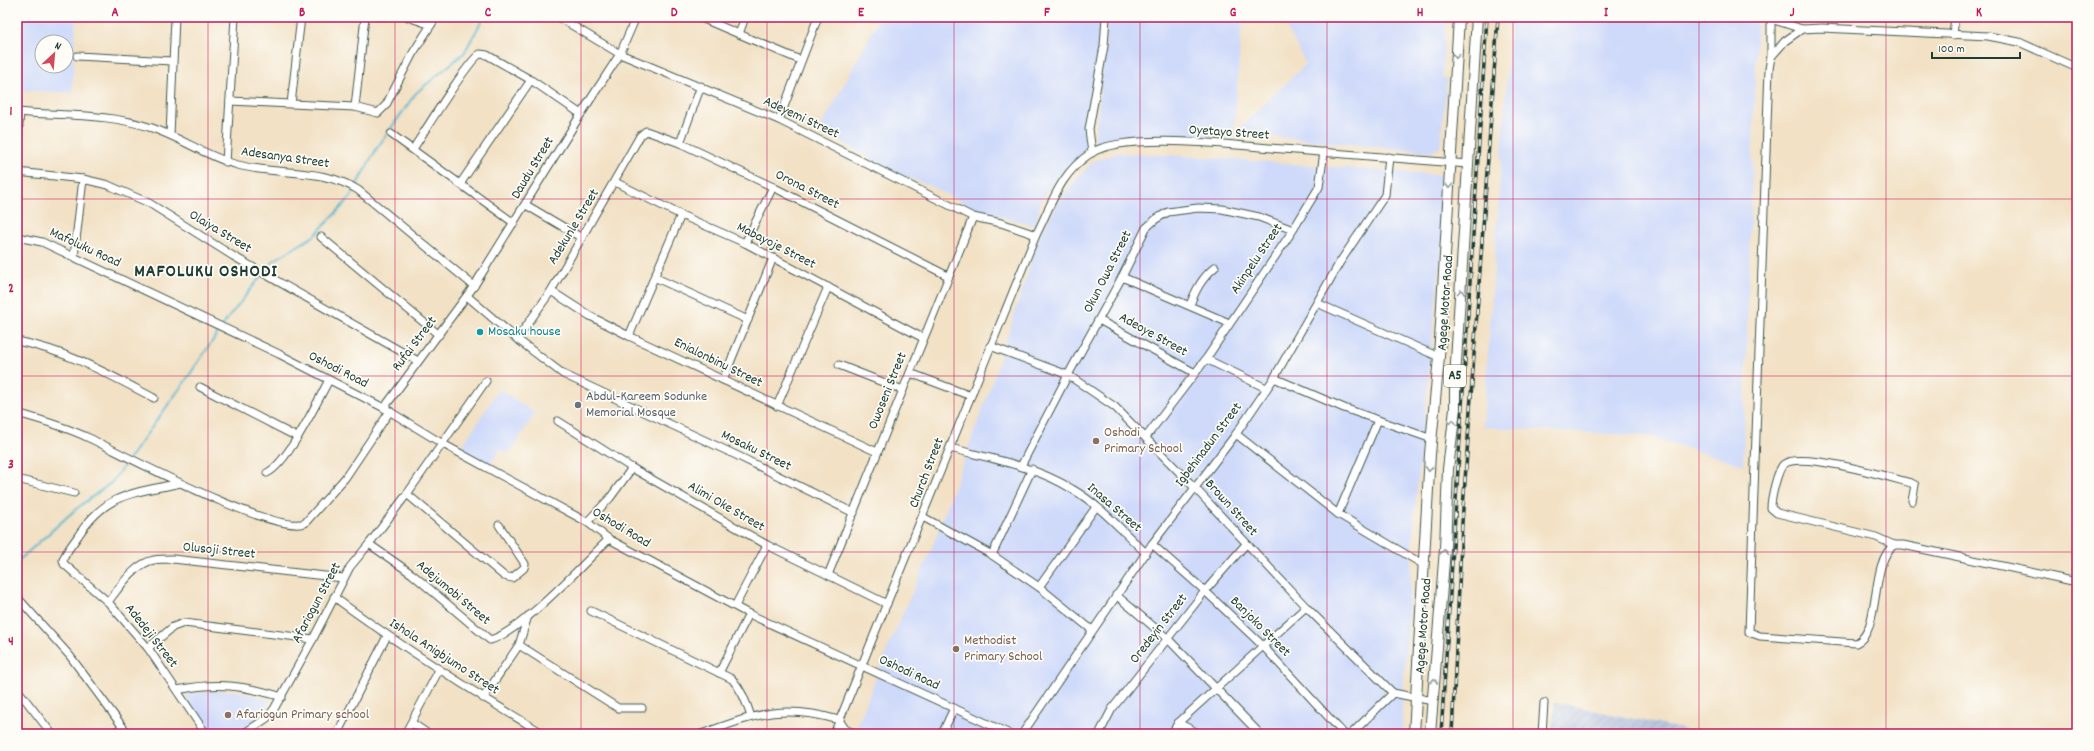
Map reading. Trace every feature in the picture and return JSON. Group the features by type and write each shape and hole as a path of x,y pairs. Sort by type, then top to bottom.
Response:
{"highway":[{"name":"Agege Motor Road","path":"1414,734 1432,439 1439,357 1459,17"},
{"name":"Agege Motor Road","path":"1430,734 1445,549 1448,469 1455,408 1455,379 1477,17"}],"street":[{"path":"170,135 175,17"},
{"path":"226,162 235,17"},
{"path":"291,104 301,17"},
{"path":"355,107 366,17"},
{"path":"408,17 431,25"},
{"path":"230,101 355,107 373,112 382,111 413,53 436,17"},
{"name":"Daudu Street","path":"468,296 620,54 636,17"},
{"path":"699,17 800,60"},
{"path":"738,34 745,17"},
{"path":"779,120 800,60 818,17"},
{"path":"1092,153 1089,129 1104,46 1106,17"},
{"path":"1953,35 1955,17"},
{"name":"Adeyemi Street","path":"562,18 620,54 701,86 779,120 973,217 1001,223 1036,235"},
{"path":"1894,545 1884,555 1868,630 1861,642 1856,644 1760,636 1748,632 1769,69 1771,57 1771,18 1802,29 1822,28 1988,36 2019,42 2077,68"},
{"path":"1771,57 1785,41 1802,29"},
{"path":"413,149 477,55 483,53 531,80 581,114"},
{"path":"77,56 172,61"},
{"path":"460,184 531,80"},
{"path":"680,143 701,86"},
{"path":"17,149 19,112"},
{"name":"Adesanya Street","path":"19,112 106,118 152,128 170,135 213,158 226,162 259,170 312,174 339,179 358,190 474,286"},
{"name":"Adekunle Street","path":"517,339 551,291 642,133 646,131 651,132"},
{"name":"Orona Street","path":"651,132 680,143 773,187 948,276"},
{"path":"391,134 514,223"},
{"name":"Oyetayo Street","path":"1036,235 1063,178 1092,153 1118,144 1153,142 1210,143 1468,164"},
{"name":"Akinpelu Street","path":"1146,437 1206,359 1293,230 1319,187 1324,152"},
{"name":"Igbehinadun Street","path":"1022,734 1152,544 1194,487 1236,434 1274,378 1340,262 1385,194 1389,157"},
{"name":"Olaiya Street","path":"17,172 83,179 108,185 149,204 212,243 418,361"},
{"path":"74,257 83,179"},
{"name":"Mabayoje Street","path":"615,182 681,215 745,243 923,338"},
{"path":"745,243 773,187"},
{"path":"526,205 582,238"},
{"name":"Okun Owa Street","path":"1021,466 1068,375 1122,277 1146,228 1162,214 1198,208 1222,209 1259,217 1293,230"},
{"path":"630,336 681,215"},
{"name":"Owoseni Street","path":"828,575 973,217"},
{"name":"Church Street","path":"834,734 923,518 990,346 1036,235"},
{"name":"Mafoluku Road","path":"17,237 35,240 74,257 227,330"},
{"path":"321,237 439,335"},
{"path":"723,380 773,258"},
{"path":"1190,305 1196,289 1205,276 1215,267"},
{"path":"654,277 748,320"},
{"path":"1122,277 1190,305 1229,324"},
{"path":"777,406 828,288"},
{"name":"Enialonbinu Street","path":"551,291 590,316 630,336 878,452"},
{"name":"Rufai Street","path":"180,483 242,509 288,525 298,526 305,523 345,478 418,361 468,296"},
{"name":"Mosaku Street","path":"468,296 517,339 563,374 736,455 854,513"},
{"path":"1317,303 1439,357"},
{"name":"Adeoye Street","path":"1099,320 1195,373"},
{"name":"Oshodi Road","path":"227,330 387,409 443,444 587,522 610,539 749,614 1010,734"},
{"path":"17,340 49,348 77,358 154,398"},
{"name":"Brown Street","path":"990,346 1068,375 1115,407 1194,487 1306,607 1393,693"},
{"path":"1206,359 1266,388"},
{"path":"839,365 903,390"},
{"path":"910,373 971,396"},
{"path":"1274,378 1344,408 1432,439"},
{"path":"267,473 276,468 297,437 329,380"},
{"name":"Afariogun Street","path":"243,734 267,718 282,697 350,567 407,494 486,381"},
{"path":"200,387 297,437"},
{"path":"17,413 61,426 180,483"},
{"path":"1338,514 1378,420"},
{"name":"Alimi Oke Street","path":"558,421 632,468 767,545 887,604"},
{"path":"1236,434 1338,514 1424,565"},
{"name":"Inasa Street","path":"950,448 1032,469 1072,489 1096,507 1146,553"},
{"path":"1912,501 1915,486 1911,483 1855,468 1823,462 1789,462 1784,464 1780,471 1771,501 1771,508 1777,513 1876,537 1894,545 1903,545 2077,582"},
{"path":"587,522 610,498 632,468"},
{"path":"992,555 1032,469"},
{"path":"17,479 74,494"},
{"name":"Adedeji Street","path":"180,483 122,496 102,508 85,525 65,556 64,564 108,602 148,648 206,734"},
{"path":"407,494 504,576 512,578 524,568 525,564 499,525"},
{"path":"1038,587 1096,507"},
{"path":"923,518 992,555 1038,587 1092,630"},
{"name":"Adejumobi Street","path":"369,544 412,574 472,623 487,639 490,640 499,636 528,616 610,539"},
{"name":"Banjoko Street","path":"1152,544 1205,591 1263,646 1344,734"},
{"name":"Oredeyin Street","path":"1099,734 1112,710 1205,591 1246,544"},
{"path":"736,606 767,545"},
{"name":"Olusoji Street","path":"108,602 139,567 153,560 173,559 344,578"},
{"path":"1116,595 1168,639 1260,734"},
{"path":"17,597 70,656 128,734"},
{"name":"Ishola Anigbjumo Street","path":"334,597 387,636 439,670 544,734"},
{"path":"1172,734 1178,723 1306,607"},
{"path":"591,611 732,680 738,685 748,704 750,717"},
{"path":"719,673 749,614"},
{"path":"483,698 520,645 528,616"},
{"path":"148,648 184,622 313,639"},
{"path":"337,734 387,636"},
{"path":"520,645 618,708 642,708"},
{"path":"405,734 439,670"},
{"path":"177,690 206,684 232,685 255,689 282,697"},
{"path":"17,689 52,734"},
{"path":"1351,734 1393,693 1416,696 1425,701 1433,701"},
{"path":"1542,734 1544,703"},
{"path":"942,734 954,708"},
{"path":"701,734 750,717 783,710 804,712 839,720 845,729 856,734"},
{"path":"412,723 428,734"},
{"path":"1178,723 1200,734"},
{"path":"110,734 123,728"}],"shaded area":[{"path":"17,17 76,17 74,55 74,34 34,34 34,74 73,74 72,93 17,90"},
{"path":"880,17 1103,17 1085,151 1055,180 1041,200 1036,226 980,211 926,184 896,173 820,129"},
{"path":"1108,17 1242,17 1234,133 1221,136 1122,139 1094,146"},
{"path":"1281,17 1446,17 1442,78 1447,79 1440,148 1430,152 1234,133 1306,64"},
{"path":"1511,17 1757,17 1743,465 1648,436 1483,427"},
{"path":"1118,153 1203,157 1449,176 1415,509 1402,711 1403,734 854,734 890,642 931,550 993,380 1041,232 1059,202 1075,180 1094,161"},
{"path":"499,389 535,413 509,454 501,449 489,465 459,451"},
{"name":"Afariogun Primary school","path":"210,691 236,691 271,700 265,710 246,728 236,732 236,734 209,734 185,695"},
{"path":"1555,702 1705,734 1551,734"}],"waterway":[{"path":"356,186 377,148 416,93 464,53 484,17"},
{"path":"17,562 76,509 112,482 186,380 228,318 273,261 314,236 350,198 354,190"}],"railway":[{"path":"1441,734 1487,17"},
{"path":"1452,734 1462,523 1498,17"}],"place":[{"name":"Mosaku house","path":"480,332"},
{"name":"Abdul-Kareem Sodunke Memorial Mosque","path":"578,405"},
{"name":"Oshodi Primary School","path":"1096,441"},
{"name":"Methodist Primary School","path":"956,649"},
{"name":"Afariogun Primary school","path":"228,715"}],"district":[{"name":"MAFOLUKU OSHODI","path":"206,272"}]}
